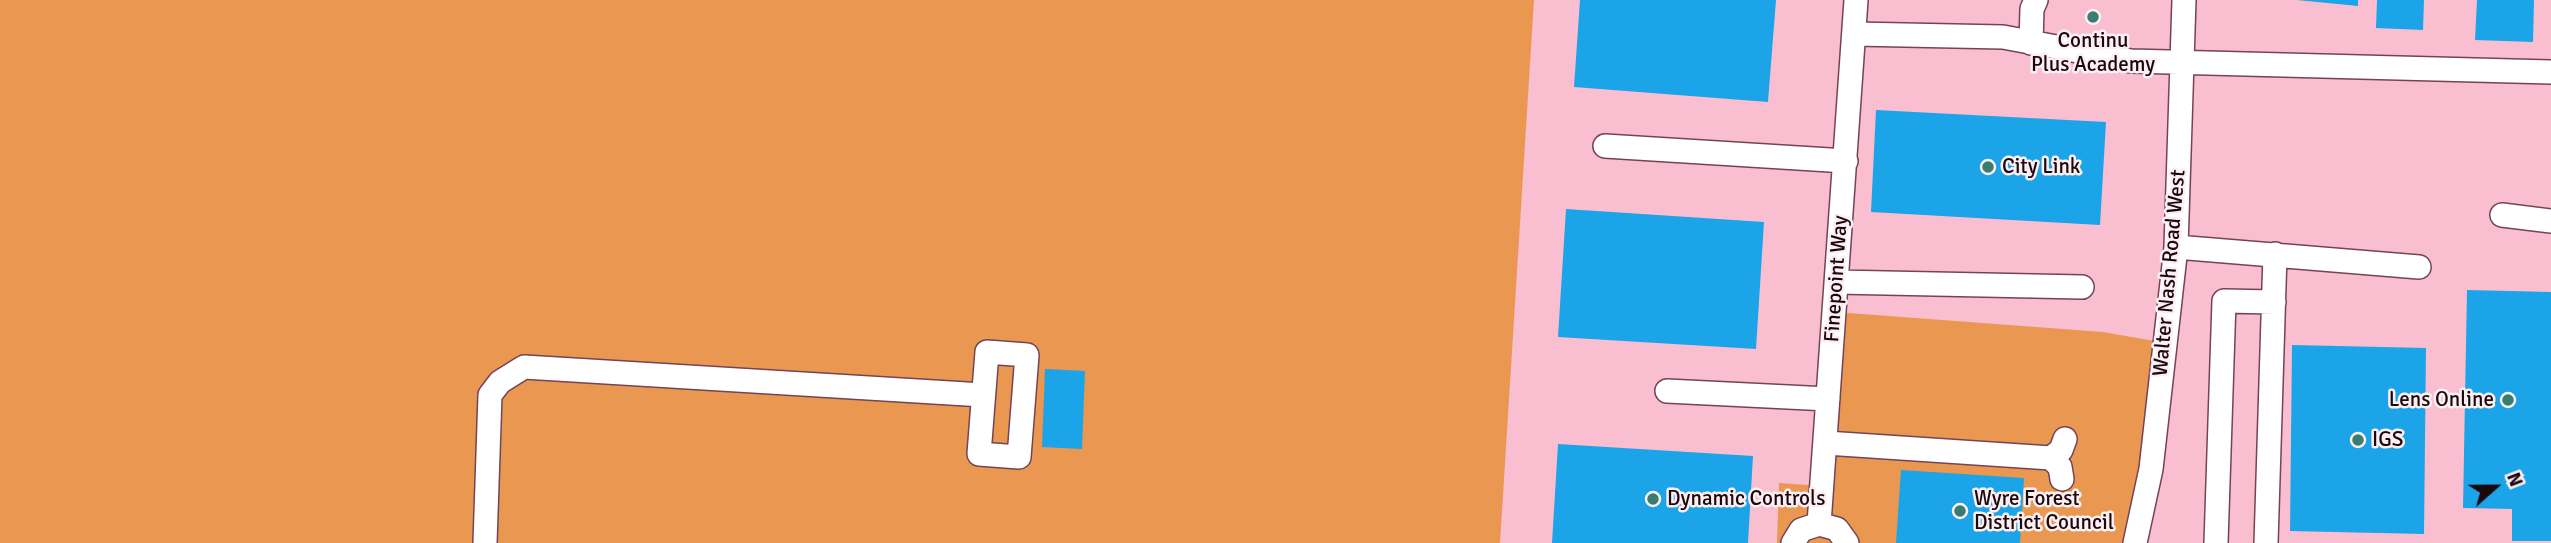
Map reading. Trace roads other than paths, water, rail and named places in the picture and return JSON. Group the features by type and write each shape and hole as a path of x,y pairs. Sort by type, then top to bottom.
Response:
{"street":[{"name":"Finepoint Way","path":"1819,524 1856,0"},
{"path":"2031,43 2032,9 2036,0"},
{"name":"Walter Nash Road West","path":"2136,543 2151,469 2176,247 2184,0"},
{"path":"1855,34 2003,37 2105,58 2551,72"},
{"path":"1605,146 1846,161"},
{"path":"2502,215 2551,220"},
{"path":"2176,247 2419,267"},
{"path":"2266,543 2275,254"},
{"path":"1837,282 2082,287"},
{"path":"2216,543 2224,301 2274,302"},
{"path":"485,543 490,395 500,382 524,367 983,395"},
{"path":"1667,391 1828,399"},
{"path":"1826,443 2058,449 2062,479"},
{"path":"1793,543 1801,530 1819,524 1837,529 1847,543"}],"place":[{"name":"Continu Plus Academy","path":"2093,17"},
{"name":"City Link","path":"1988,167"},
{"name":"Lens Online","path":"2508,400"},
{"name":"IGS","path":"2358,440"},
{"name":"Dynamic Controls","path":"1653,499"},
{"name":"Wyre Forest District Council","path":"1960,511"}]}
